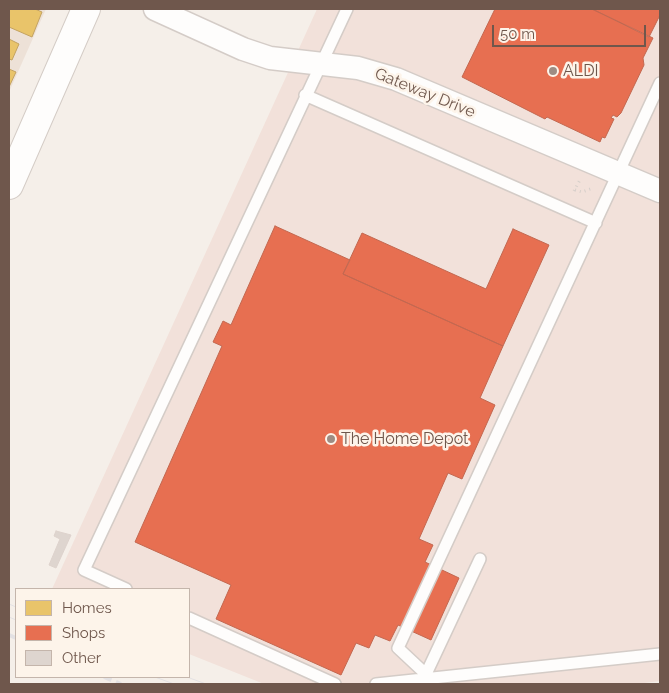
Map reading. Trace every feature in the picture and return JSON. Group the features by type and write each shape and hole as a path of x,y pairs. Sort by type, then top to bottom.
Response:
{"street":[{"path":"9,185 86,9"},
{"name":"Gateway Drive","path":"155,9 243,49 270,58 358,68 396,79 660,191"}],"lane":[{"path":"124,588 84,570 347,9"},
{"path":"428,676 398,648 660,84"},
{"path":"305,96 596,223"},
{"path":"428,676 480,559"},
{"path":"190,618 335,684"},
{"path":"376,684 428,676 660,654"}],"path":[{"path":"582,177 574,192 595,188"}],"shaded area":[{"path":"9,9 46,9 9,92"},
{"path":"317,9 660,9 660,681 636,684 264,684 190,654 190,588 52,588"}],"building: Homes":[{"path":"9,9 35,9 42,12 32,37 9,27"},
{"path":"9,39 19,44 12,60 9,59"},
{"path":"9,69 16,72 9,87"}],"building: Shops":[{"name":"ALDI","path":"495,9 592,9 653,38 643,58 644,65 621,113 617,117 613,115 611,118 614,119 605,138 602,137 600,142 547,117 545,119 462,77"},
{"path":"592,9 660,9 660,15 649,37"},
{"name":"The Home Depot","path":"275,226 350,260 343,274 503,346 480,398 495,405 462,479 448,473 419,539 433,545 425,562 459,578 431,640 398,625 390,641 375,635 369,648 356,643 341,675 216,619 231,585 135,542 222,346 213,342 223,321 231,325"},
{"path":"513,229 549,245 503,346 343,274 362,233 486,289"}],"building: Other":[{"path":"56,531 71,535 56,568 49,565 60,539 54,536"}],"tram line":[{"path":"9,604 15,607"},
{"path":"9,617 15,620"},
{"path":"158,678 174,684"},
{"path":"190,678 206,684"}],"railway":[{"path":"9,635 15,638"},
{"path":"106,678 121,684"}],"place":[{"name":"ALDI","path":"553,71"},
{"name":"The Home Depot","path":"331,439"}]}
